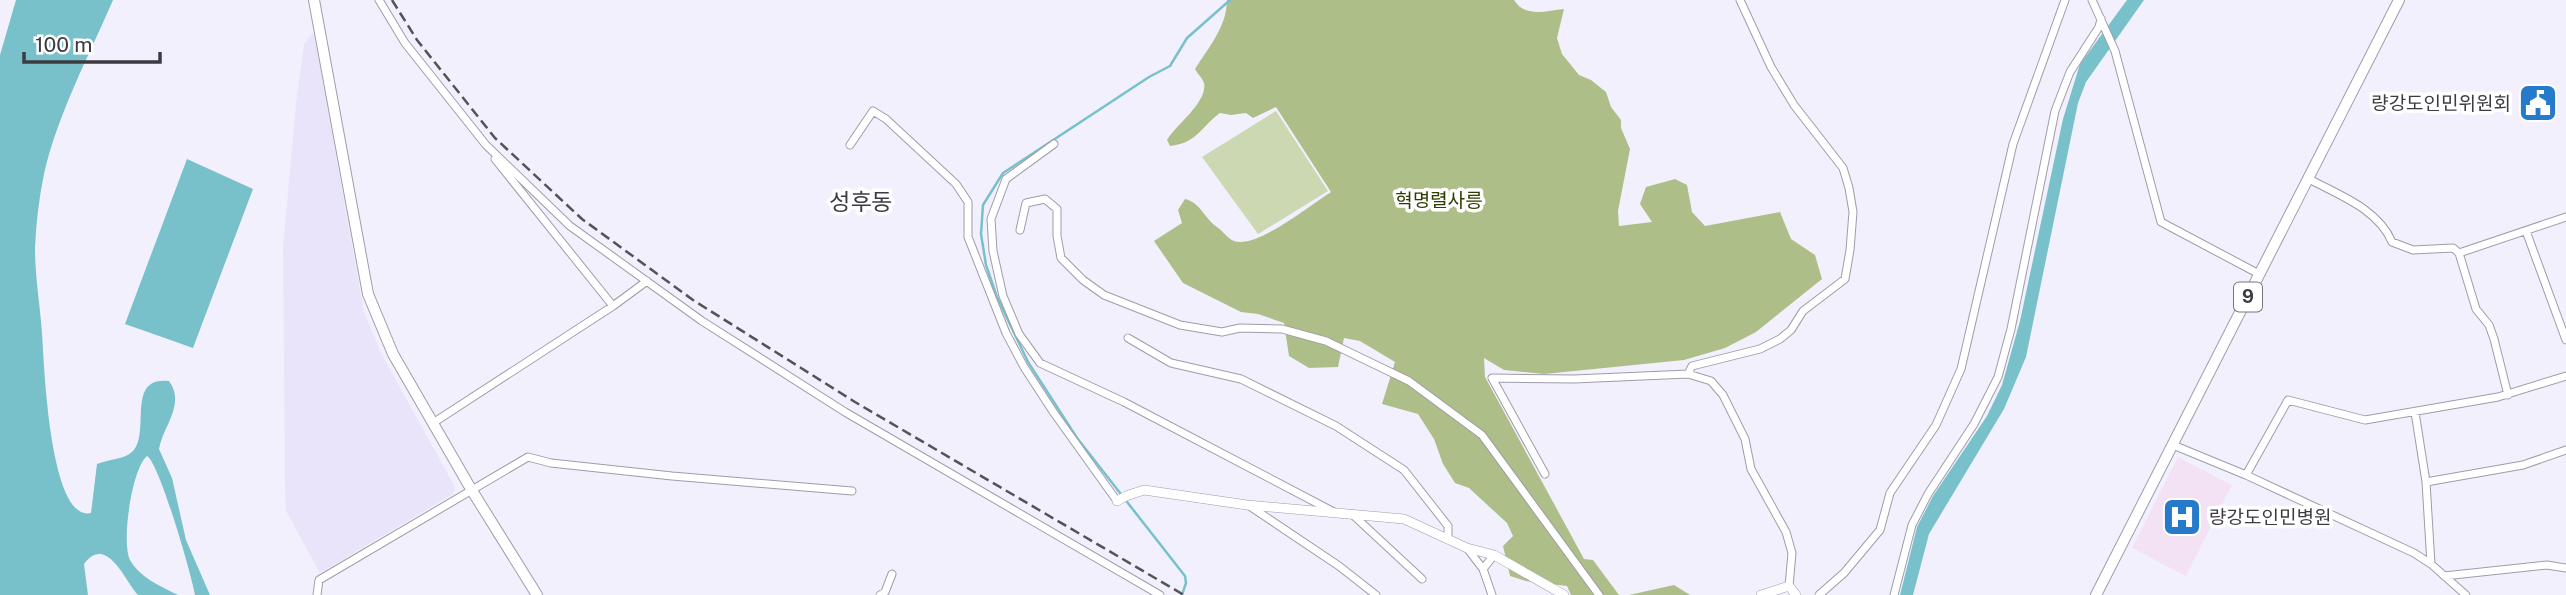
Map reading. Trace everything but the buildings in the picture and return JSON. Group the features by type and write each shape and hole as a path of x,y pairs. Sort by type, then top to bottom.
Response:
{"main road":[{"path":"314,0 368,294 393,354 471,489 537,595"},
{"name":"9","path":"2096,595 2399,0"}],"street":[{"path":"379,0 405,43 613,306"},
{"path":"1688,374 1692,366 1735,356 1780,339 1791,330 1803,312 1844,279 1850,250 1853,212 1843,168 1794,104 1777,76 1740,0"},
{"path":"1819,595 1844,573 1880,530 1890,493 1936,425 1961,369 2013,144 2065,0"},
{"path":"2092,0 2115,51 2161,222 2259,274"},
{"path":"1894,595 1913,525 1928,494 1974,424 1998,377 2011,329 2055,111 2070,72 2102,21"},
{"path":"850,145 873,111 886,119 956,184 968,202 968,237 1006,333 1054,413 1122,499 1144,490 1247,505 1404,519 1466,548 1494,555 1564,595"},
{"path":"1054,144 1006,179 991,219 993,251 1003,296 1019,334 1040,363 1124,402 1335,512"},
{"path":"486,145 570,226 702,321 845,412 1160,595"},
{"path":"2309,178 2368,212 2386,229 2392,242 2413,250 2453,248 2459,253 2476,309 2494,339 2508,395"},
{"path":"1020,230 1026,203 1045,199 1057,209 1057,236 1062,258 1083,281 1104,295 1180,325 1222,332 1240,328 1282,329 1315,338 1409,381 1482,435 1599,595"},
{"path":"2459,253 2566,217"},
{"path":"2526,231 2566,340"},
{"path":"433,423 647,281"},
{"path":"1128,338 1171,363 1241,379 1336,426 1404,470 1448,526 1448,538"},
{"path":"1545,474 1492,378 1574,379 1688,374 1711,382 1723,395 1745,439 1751,469 1786,533 1792,554 1789,586 1796,595"},
{"path":"2246,475 2288,400 2365,420 2508,395 2566,376"},
{"path":"2415,412 2426,482 2431,564"},
{"path":"2173,445 2370,531 2431,564 2466,595"},
{"path":"2426,482 2523,465 2566,450"},
{"path":"317,595 319,580 528,457 551,463 672,476 852,491"},
{"path":"1247,505 1339,566 1376,595"},
{"path":"1352,514 1422,579"},
{"path":"1466,548 1482,569 1492,595"},
{"path":"1482,569 1494,555"},
{"path":"2444,576 2547,565 2566,568"},
{"path":"880,595 892,574"},
{"path":"1761,595 1789,586"}],"shaded area":[{"path":"314,32 364,312 381,353 455,487 453,494 320,573 286,511 285,491 283,248 304,44"},
{"name":"량강도인민병원","path":"2178,457 2232,485 2186,576 2132,548"}],"green space":[{"name":"혁명렬사릉","path":"1227,0 1514,0 1519,6 1530,11 1564,9 1557,38 1562,54 1579,75 1591,80 1606,92 1611,107 1621,120 1621,128 1630,149 1618,211 1619,226 1652,222 1640,204 1646,187 1675,179 1687,185 1692,212 1705,226 1780,212 1791,239 1815,255 1822,279 1756,332 1725,348 1684,360 1544,374 1504,370 1484,358 1485,377 1584,559 1593,560 1619,595 1571,595 1567,586 1526,581 1510,576 1503,546 1513,536 1507,523 1469,488 1455,483 1443,464 1434,439 1418,414 1382,404 1395,362 1360,341 1344,338 1338,367 1309,368 1289,356 1284,323 1258,314 1241,312 1183,283 1154,241 1182,223 1178,210 1185,199 1195,204 1230,239 1244,242 1269,232 1331,192 1276,107 1253,118 1246,113 1220,113 1186,142 1170,146 1167,140 1201,98 1204,83 1195,69 1221,27"},
{"path":"1276,111 1328,191 1258,234 1202,157"},
{"path":"1674,585 1690,595 1629,595"}],"water":[{"path":"16,0 113,0 57,129 44,174 38,211 35,248 47,404 58,468 66,493 77,509 91,513 97,464 133,451 138,442 141,407 147,387 156,382 169,381 174,390 174,407 159,449 172,478 186,540 210,595 195,595 167,498 147,456 137,475 127,522 130,560 139,572 151,581 178,595 138,595 115,563 100,554 92,556 84,564 88,595 0,595 0,55"},
{"path":"2127,0 2144,0 2086,82 2078,103 2026,357 2004,409 1929,534 1913,595 1900,595 1917,527 1933,496 1987,416 2002,385 2020,321 2063,119 2080,64"},
{"path":"187,159 253,189 193,348 125,324"}],"waterway":[{"path":"1182,595 1185,576 1077,438 1028,362 997,297 986,265 981,234 983,205 1003,173 1170,66 1187,38 1230,0"}],"railway":[{"path":"392,0 417,40 495,138 582,219 693,300 855,402 1184,595"}],"place":[{"name":"량강도인민위원회","path":"2538,103"},
{"name":"량강도인민병원","path":"2182,517"}],"district":[{"name":"성후동","path":"861,202"}]}
